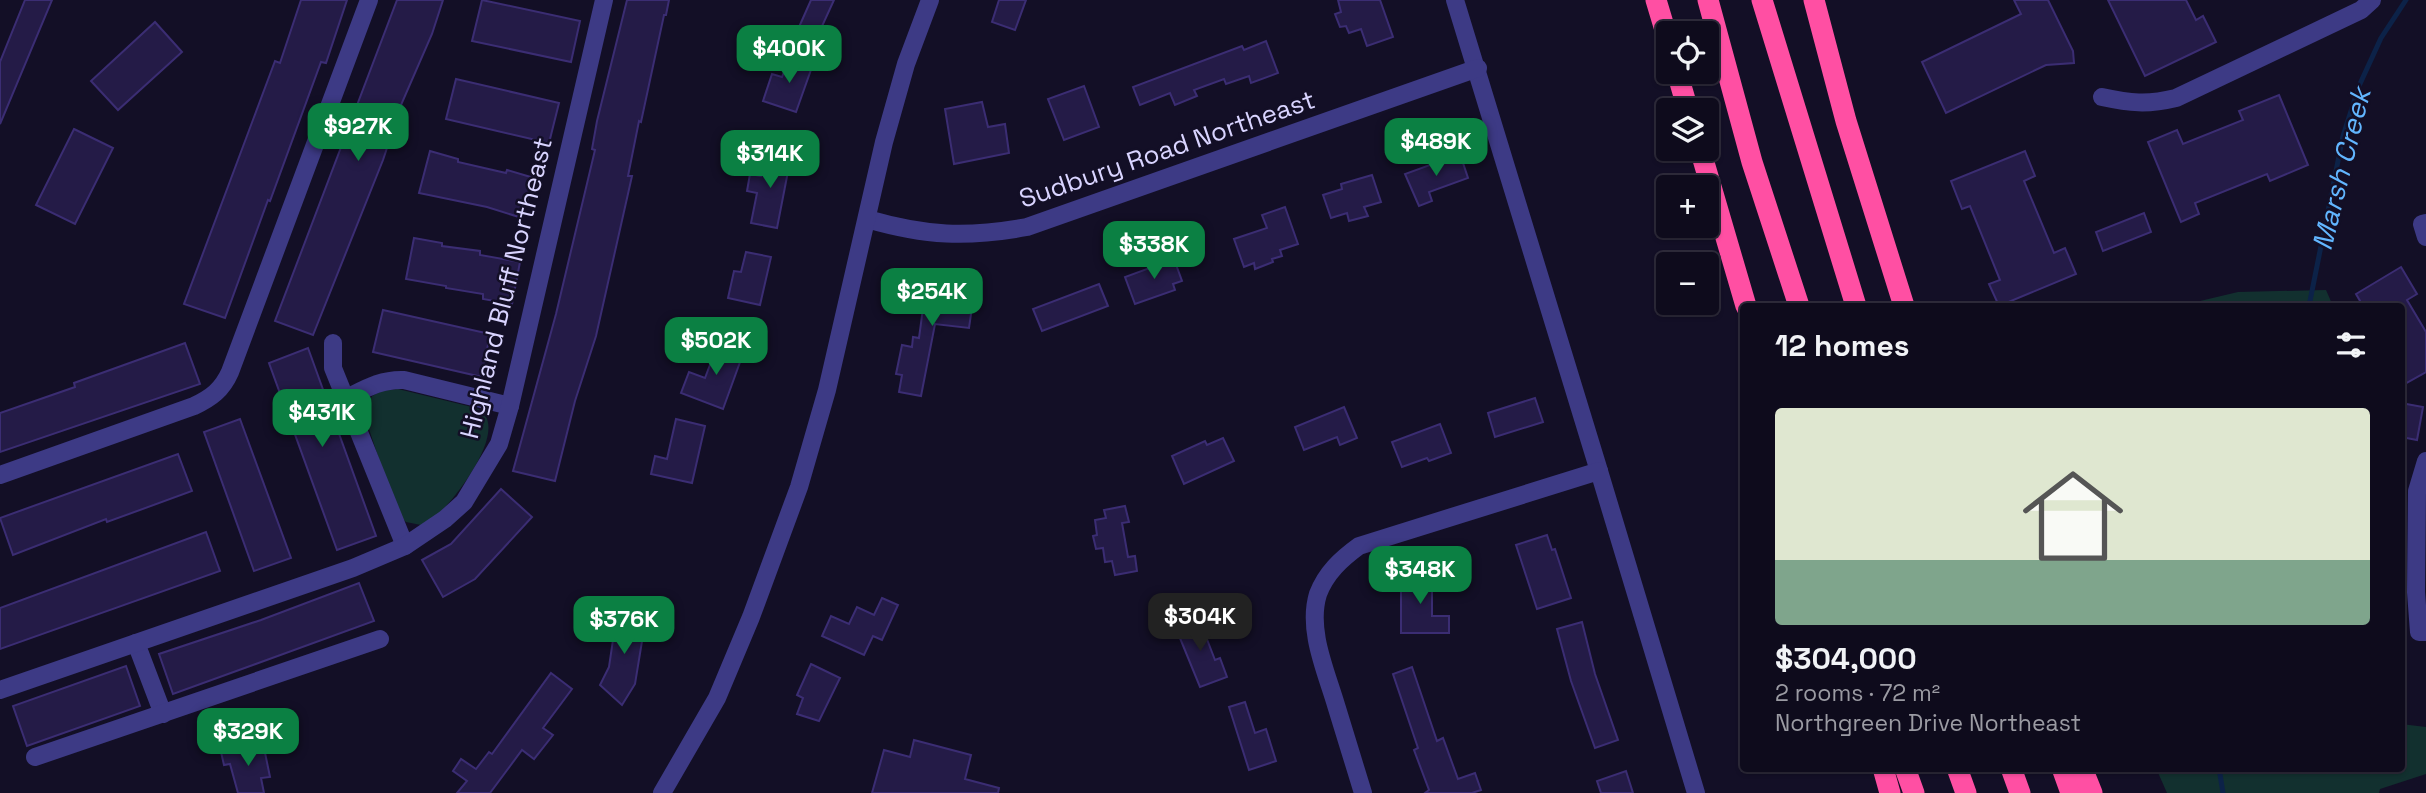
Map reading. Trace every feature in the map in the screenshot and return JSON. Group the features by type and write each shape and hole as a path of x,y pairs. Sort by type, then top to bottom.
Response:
{"highway":[{"path":"1656,0 1662,21"},
{"path":"1708,0 1752,162 1798,303"},
{"path":"1762,0 1855,303"},
{"path":"1814,0 1846,121 1903,303"},
{"path":"1704,161 1745,303"},
{"path":"1884,772 1890,793"},
{"path":"1906,772 1914,793"},
{"path":"1958,772 1966,793"},
{"path":"2012,772 2020,793"},
{"path":"2063,772 2071,793"},
{"path":"2084,772 2092,793"}],"street":[{"path":"0,475 194,406 210,399 218,391 230,372 369,0"},
{"name":"Highland Bluff Northeast","path":"0,690 353,568 405,546 445,519 464,502 499,444 510,406 604,0"},
{"path":"662,793 717,698 751,617 799,486 827,390 888,129 906,64 930,0"},
{"path":"1455,0 1478,68 1696,793"},
{"path":"2102,97 2153,104 2176,97 2361,10 2372,0"},
{"name":"Sudbury Road Northeast","path":"867,219 905,230 944,235 987,234 1027,227 1478,68"},
{"path":"2426,223 2422,224 2426,237"},
{"path":"333,343 332,368 405,546"},
{"path":"345,399 379,382 392,379 510,406"},
{"path":"2426,461 2417,491 2416,592 2419,632 2426,632"},
{"path":"1363,793 1317,642 1314,614 1318,594 1328,575 1342,558 1359,546 1600,471"},
{"path":"35,757 380,639"},
{"path":"136,643 163,714"}],"green space":[{"path":"2326,290 2332,303 2192,303 2238,292"},
{"path":"398,389 476,408 486,417 488,429 485,445 467,479 445,507 421,525 406,522 397,513 364,414 372,396 382,391"},
{"path":"2405,724 2426,727 2426,774 2380,789 2379,793 2167,793 2158,772 2405,772"}],"building":[{"path":"25,0 52,0 0,124 0,62"},
{"path":"301,0 347,0 326,63 321,62 225,318 184,304 275,61 280,63"},
{"path":"397,0 443,0 313,335 275,321"},
{"path":"482,0 580,21 571,62 472,41"},
{"path":"627,0 669,0 641,122 639,121 628,176 632,176 596,336 575,401 555,481 513,471 556,314 595,150 592,149 597,121"},
{"path":"811,0 834,0 818,35 799,27"},
{"path":"999,0 1026,0 1015,30 992,22"},
{"path":"1338,0 1380,0 1393,37 1367,46 1361,29 1349,33 1346,26 1340,27 1335,14 1341,12"},
{"path":"2014,0 2048,0 2073,51 2074,63 2046,65 1946,113 1922,62 2021,14"},
{"path":"2108,0 2186,0 2196,20 2203,16 2216,42 2145,76"},
{"path":"155,22 182,52 118,110 91,81"},
{"path":"1266,41 1278,73 1251,83 1249,76 1226,84 1224,79 1194,90 1197,96 1175,105 1170,93 1140,105 1133,87 1242,46 1244,50"},
{"path":"790,56 813,64 796,112 763,101 772,74 782,77"},
{"path":"456,79 559,103 549,143 446,119"},
{"path":"1084,86 1099,127 1064,140 1048,99"},
{"path":"2279,95 2308,165 2270,181 2267,174 2195,203 2199,214 2181,222 2148,142 2177,130 2183,144 2243,120 2239,111"},
{"path":"982,102 988,127 1005,124 1009,153 954,164 945,109"},
{"path":"74,129 113,148 75,224 36,205"},
{"path":"430,151 458,159 458,162 506,173 507,170 534,178 522,218 487,207 419,193"},
{"path":"2025,151 2035,176 2024,181 2054,253 2065,248 2076,274 2006,303 1998,303 1989,284 2000,280 1970,206 1962,209 1951,181"},
{"path":"770,152 791,156 777,228 751,223 757,193 747,191 750,174 761,176 762,169 767,168"},
{"path":"1460,154 1468,178 1429,192 1432,201 1419,206 1405,174"},
{"path":"1372,175 1381,202 1364,207 1368,216 1349,221 1347,213 1331,218 1323,195 1342,189 1341,184"},
{"path":"1285,207 1298,244 1280,250 1282,256 1272,259 1273,262 1255,269 1254,263 1244,267 1234,239 1267,228 1262,215"},
{"path":"2144,213 2151,232 2103,251 2096,232"},
{"path":"414,238 520,262 512,304 483,299 483,294 406,279"},
{"path":"746,252 771,257 760,305 728,298 734,271 741,272"},
{"path":"1174,259 1182,281 1173,284 1175,290 1135,304 1125,277"},
{"path":"2401,267 2417,294 2407,300 2426,332 2426,372 2405,384 2405,303 2361,303 2356,294"},
{"path":"928,271 959,275 957,297 965,298 964,306 972,307 969,328 935,324 921,396 899,392 902,375 896,374 902,345 912,347 913,337 919,338"},
{"path":"1099,284 1108,306 1042,331 1033,309"},
{"path":"383,310 490,334 482,377 373,352"},
{"path":"719,341 744,351 723,409 681,393 689,372 705,378"},
{"path":"185,343 200,384 0,452 0,413 75,387 74,383"},
{"path":"308,348 376,536 337,550 269,363"},
{"path":"1535,398 1543,422 1495,437 1488,413"},
{"path":"2405,404 2423,407 2417,440 2405,438"},
{"path":"1344,407 1357,438 1340,445 1337,437 1304,450 1295,427"},
{"path":"240,419 291,558 254,571 204,432"},
{"path":"676,419 705,426 692,483 651,474 655,456 667,459"},
{"path":"1440,424 1451,453 1402,467 1392,442"},
{"path":"1223,438 1234,461 1184,484 1172,456 1205,441 1207,445"},
{"path":"178,454 192,491 107,522 106,519 13,555 0,518"},
{"path":"501,489 532,517 475,579 443,597 422,560 451,544"},
{"path":"1125,506 1129,522 1122,523 1128,557 1135,556 1137,571 1115,575 1112,561 1105,562 1103,548 1096,549 1093,536 1097,535 1095,520 1106,518 1104,510"},
{"path":"206,532 220,571 0,649 0,608"},
{"path":"1547,535 1552,550 1555,549 1571,598 1537,609 1516,545"},
{"path":"1401,573 1432,573 1432,616 1449,616 1449,633 1401,633"},
{"path":"359,583 374,621 173,694 159,654"},
{"path":"882,598 898,605 882,640 873,636 864,655 822,636 831,616 849,624 857,607 874,615"},
{"path":"617,613 646,617 635,684 622,705 600,685 609,667"},
{"path":"1198,616 1215,660 1220,658 1227,677 1200,687 1175,626"},
{"path":"1582,622 1595,674 1618,740 1595,748 1571,681 1557,629"},
{"path":"811,664 840,678 819,721 797,714 803,698 797,695"},
{"path":"126,666 140,706 27,746 13,706"},
{"path":"1412,667 1437,741 1443,738 1458,779 1475,773 1481,790 1472,793 1425,793 1429,790 1414,750 1418,748 1393,674"},
{"path":"551,673 572,689 543,728 553,735 534,759 522,750 490,793 457,793 467,781 453,771 461,759 476,769 489,752 492,754"},
{"path":"1245,702 1255,733 1266,729 1276,761 1249,770 1229,707"},
{"path":"914,740 971,755 965,779 999,788 998,793 872,793 884,750 910,757"},
{"path":"263,743 270,777 261,778 264,793 238,793 230,764 224,765 221,752"},
{"path":"1626,771 1633,793 1601,793 1597,781"}],"waterway":[{"name":"Marsh Creek","path":"2310,303 2343,136 2359,86 2381,38 2406,0"},
{"name":"Marsh Creek","path":"2220,772 2223,793"}]}
